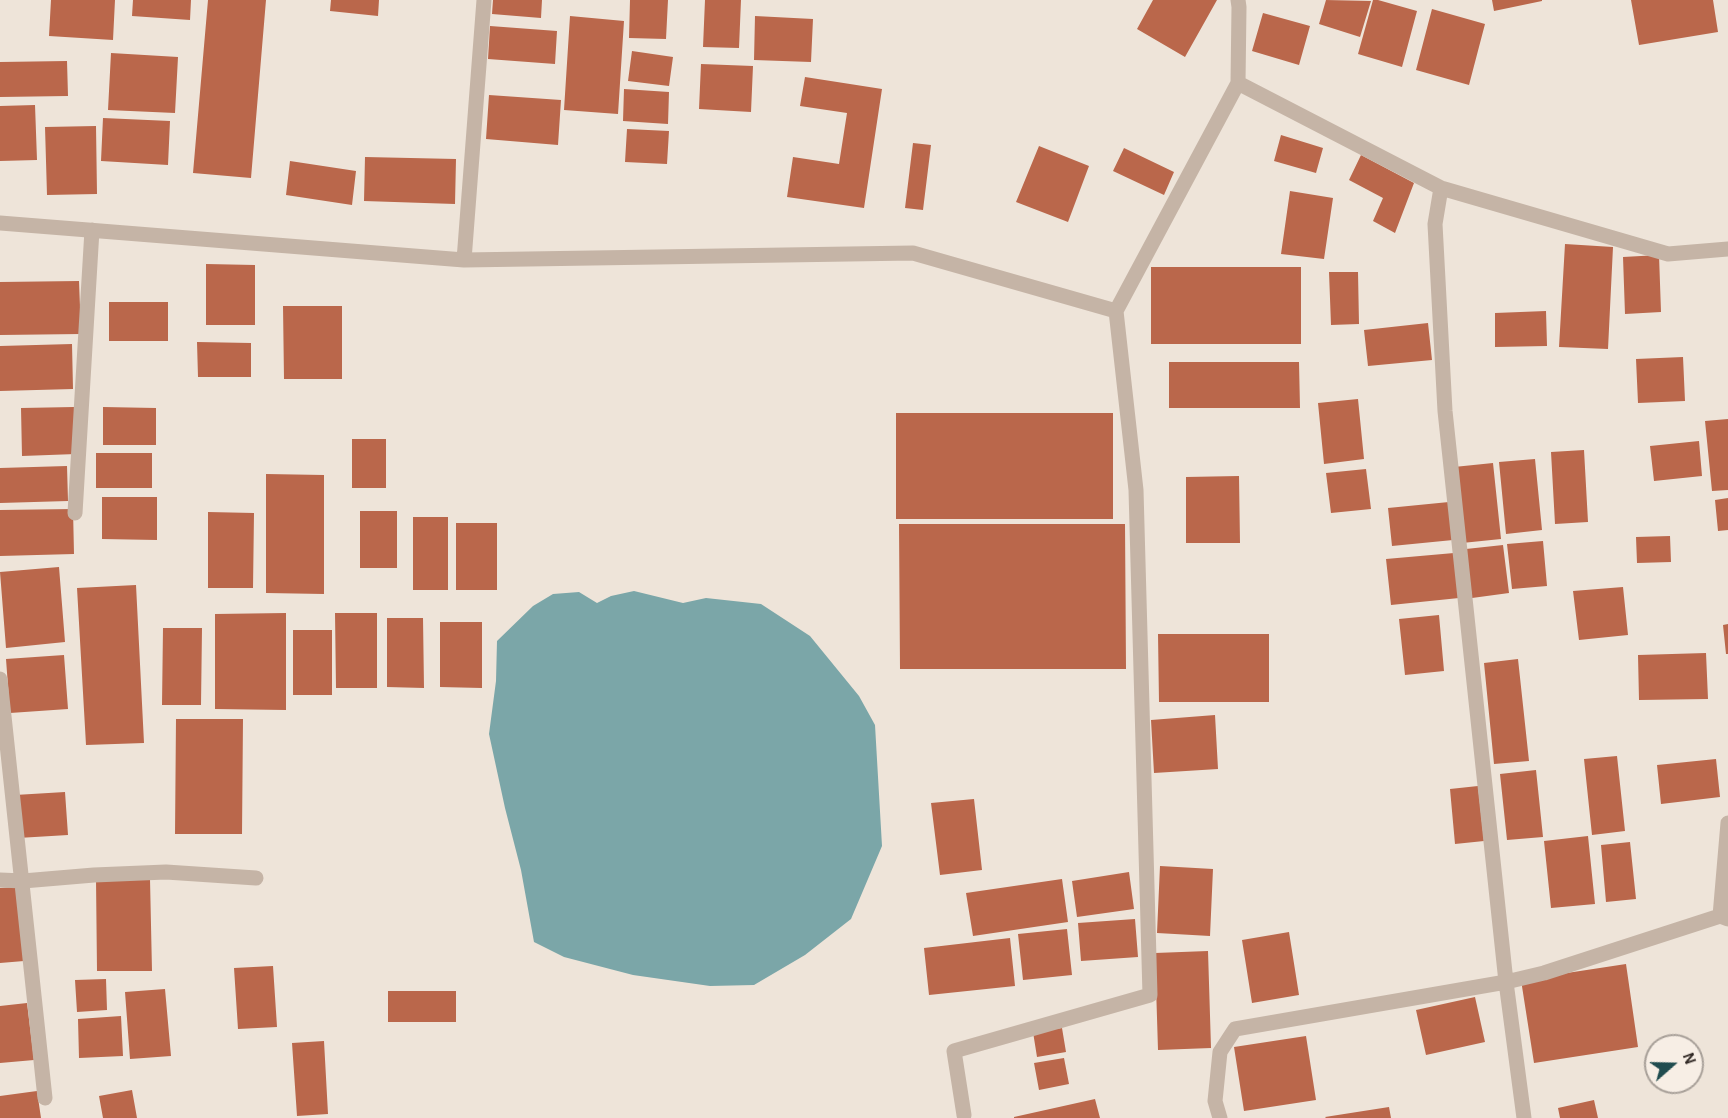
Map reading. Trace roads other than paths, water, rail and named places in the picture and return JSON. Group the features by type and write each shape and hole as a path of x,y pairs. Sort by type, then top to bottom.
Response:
{"street":[{"path":"464,260 484,0"},
{"path":"962,1117 954,1051 1150,994 1136,490 1116,311 1239,83 1238,0"},
{"path":"1239,83 1441,188 1668,254 1728,249"},
{"path":"1441,188 1435,224 1445,411 1506,981 1524,1118"},
{"path":"0,223 464,260 913,253 1116,311"},
{"path":"75,513 92,230"},
{"path":"0,679 45,1098"},
{"path":"1220,1118 1215,1101 1220,1052 1235,1029 1506,981 1544,972 1724,917 1728,822"},
{"path":"0,880 23,881 166,872 256,878"}],"water":[{"path":"634,591 683,603 706,598 761,604 810,636 859,696 875,725 882,846 851,919 805,955 754,985 710,986 633,975 564,957 534,942 521,870 489,734 496,681 497,641 533,606 553,594 579,592 597,603 611,596"}]}
